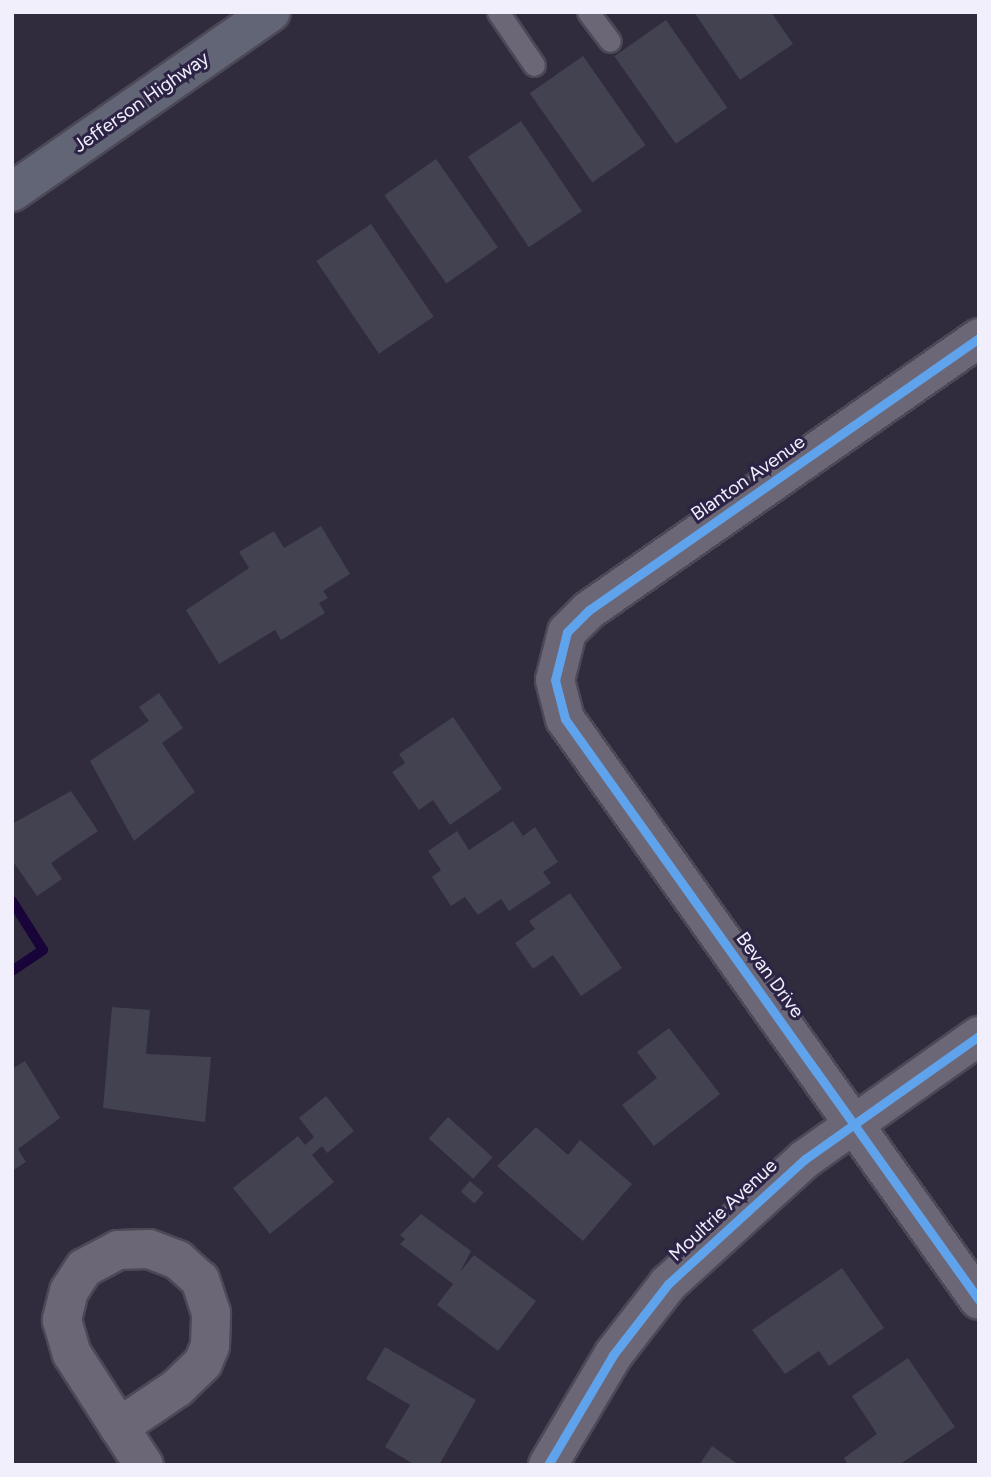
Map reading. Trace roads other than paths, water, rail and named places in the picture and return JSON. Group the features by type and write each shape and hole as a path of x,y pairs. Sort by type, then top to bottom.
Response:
{"main road":[{"name":"Jefferson Highway","path":"12,192 271,12"}],"street":[{"name":"Blanton Avenue","path":"557,663 567,632 589,610 979,338"},
{"name":"Bevan Drive","path":"557,663 557,697 565,719 979,1300"},
{"name":"Moultrie Avenue","path":"548,1465 613,1355 668,1284 854,1122 979,1036"},
{"path":"119,1427 177,1388 203,1363 209,1346 211,1313 200,1280 178,1260 149,1249 118,1250 84,1268 69,1290 62,1320 72,1354 119,1427 144,1465"}],"lane":[{"path":"498,12 534,65"},
{"path":"588,12 610,41"}],"waterway":[{"path":"12,901 43,950 12,971"}]}
